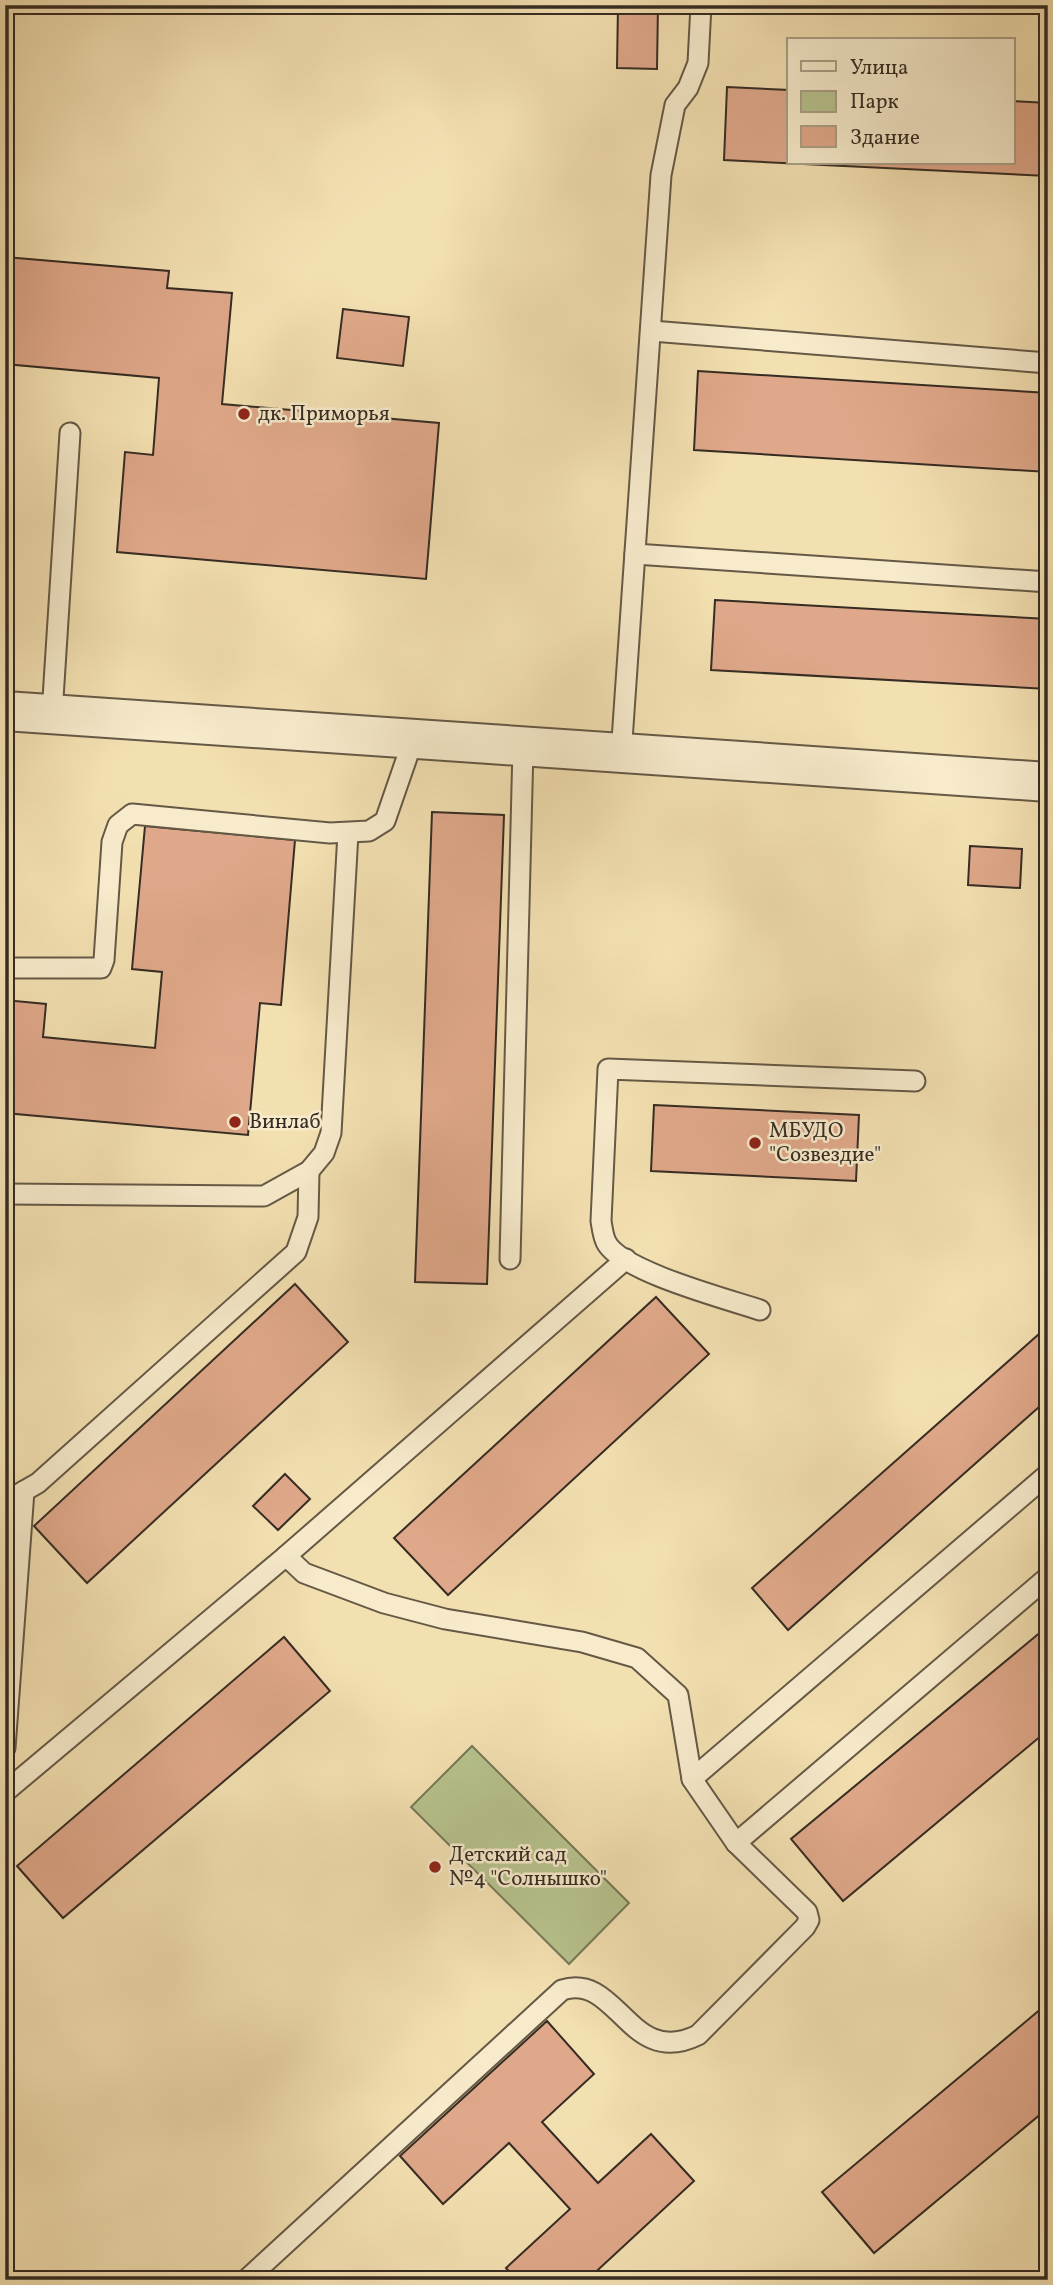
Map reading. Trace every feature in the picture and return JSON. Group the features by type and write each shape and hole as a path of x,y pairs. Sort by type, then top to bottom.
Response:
{"street":[{"path":"5,711 1048,782"}],"lane":[{"path":"621,755 661,175 675,105 688,88 698,63 701,5"},
{"path":"652,331 1048,363"},
{"path":"52,714 70,433"},
{"path":"635,554 1048,582"},
{"path":"5,968 100,968 104,960 113,842 118,825 132,814 348,833 369,831 385,821 413,740"},
{"path":"510,1259 523,748"},
{"path":"5,1194 264,1196 309,1171 324,1153 331,1133 348,833"},
{"path":"760,1310 650,1273 614,1252 605,1242 601,1221 608,1069 915,1081"},
{"path":"5,1502 38,1483 296,1252 308,1217 309,1171"},
{"path":"5,1792 286,1556 626,1259"},
{"path":"692,1779 1048,1474"},
{"path":"5,1748 24,1491"},
{"path":"246,2280 562,1990 582,1988 605,2000 648,2039 663,2044 681,2043 698,2035 809,1920 807,1912 736,1843 692,1779 678,1695 637,1658 582,1642 445,1619 384,1603 303,1573 286,1556"},
{"path":"736,1843 1048,1577"}],"green space":[{"path":"472,1746 629,1903 569,1964 411,1807"}],"building":[{"path":"618,5 658,5 657,69 617,68"},
{"path":"727,87 787,90 787,163 724,160"},
{"path":"1014,101 1048,103 1048,176 805,164 1014,164"},
{"name":"дк. Приморья","path":"5,257 169,271 167,288 232,293 222,404 439,423 426,579 117,552 125,452 153,455 159,378 5,364"},
{"path":"343,309 409,317 403,366 337,358"},
{"path":"698,371 1048,393 1048,472 694,450"},
{"path":"715,600 1048,619 1048,689 711,670"},
{"path":"432,812 504,815 487,1284 415,1282"},
{"path":"145,826 295,840 281,1005 260,1003 248,1135 5,1113 5,1000 46,1004 43,1037 155,1048 162,972 132,969"},
{"path":"970,846 1022,849 1020,888 968,885"},
{"name":"МБУДО \"Созвездие\"","path":"654,1105 859,1115 856,1181 651,1171"},
{"path":"295,1284 348,1342 87,1583 34,1526"},
{"path":"656,1297 709,1354 448,1595 394,1538"},
{"path":"1048,1326 1048,1399 788,1630 752,1588"},
{"path":"285,1474 310,1499 278,1530 253,1506"},
{"path":"1048,1626 1048,1730 843,1901 791,1839"},
{"path":"284,1637 330,1691 63,1918 17,1866"},
{"path":"1048,2003 1048,2108 874,2253 822,2192"},
{"path":"547,2021 594,2074 542,2122 598,2183 651,2134 694,2181 587,2280 517,2280 506,2268 570,2209 509,2143 443,2204 400,2156"}],"place":[{"name":"дк. Приморья","path":"244,414"},
{"name":"Винлаб","path":"235,1122"},
{"name":"МБУДО \"Созвездие\"","path":"755,1143"},
{"name":"Детский сад №4 \"Солнышко\"","path":"435,1867"}]}
